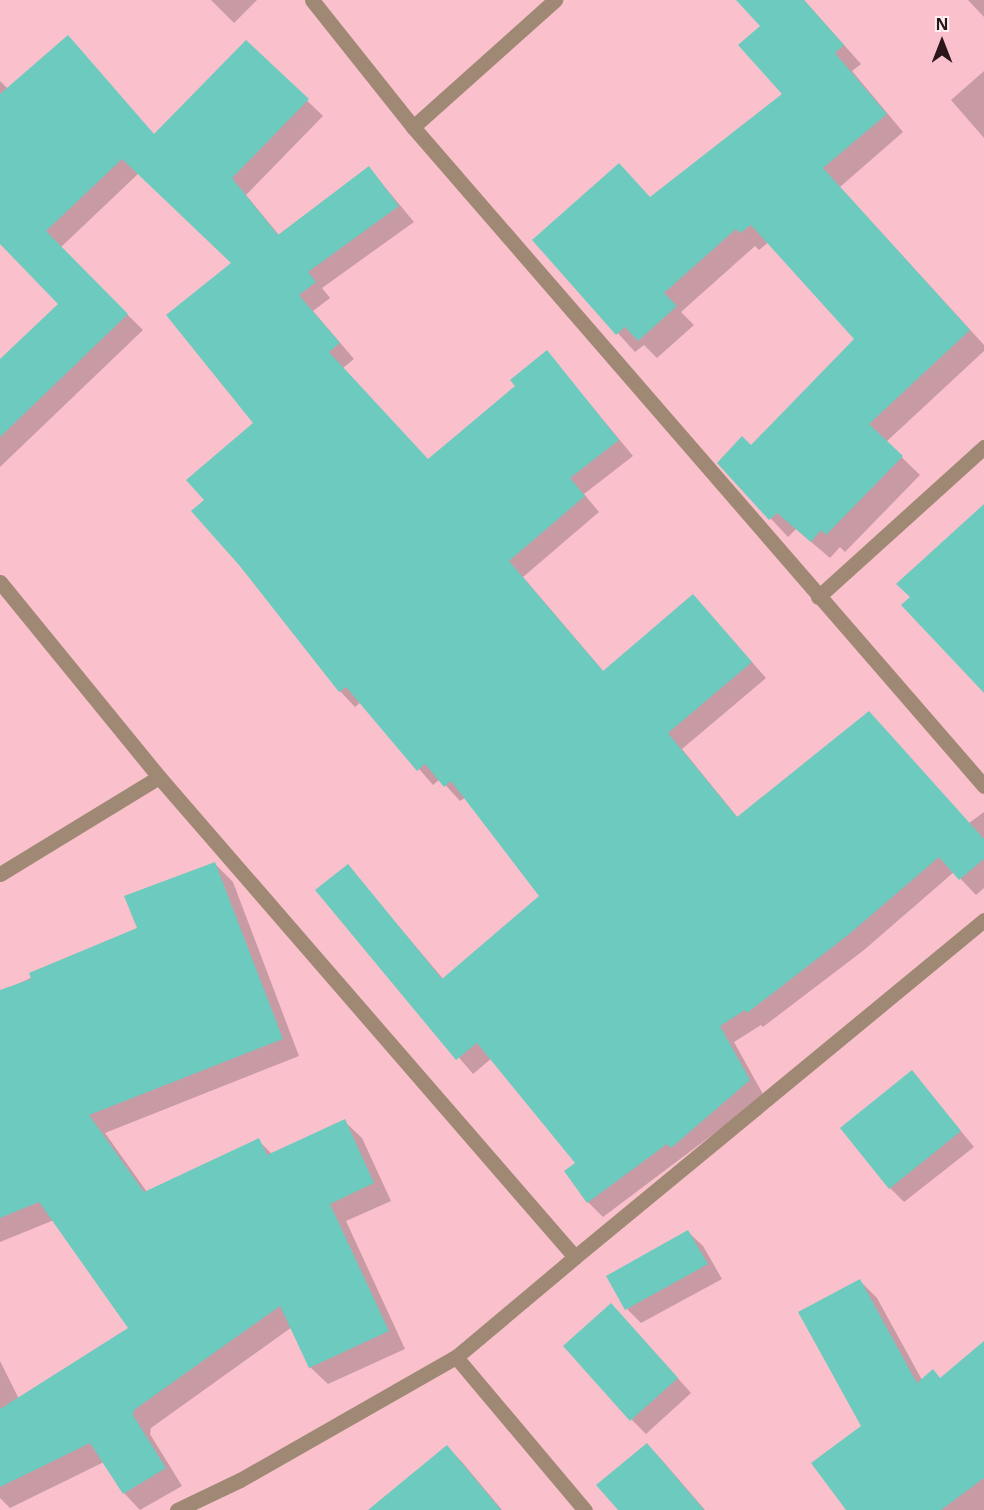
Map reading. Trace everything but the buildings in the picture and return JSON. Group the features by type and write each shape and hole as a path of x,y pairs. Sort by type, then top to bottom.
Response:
{"street":[{"path":"312,0 413,127 984,786"},
{"path":"413,127 555,0"},
{"path":"819,597 984,447"},
{"path":"0,582 159,777 575,1257"},
{"path":"0,874 159,777"},
{"path":"177,1510 240,1480 456,1357 984,920"},
{"path":"456,1357 585,1510"}]}
